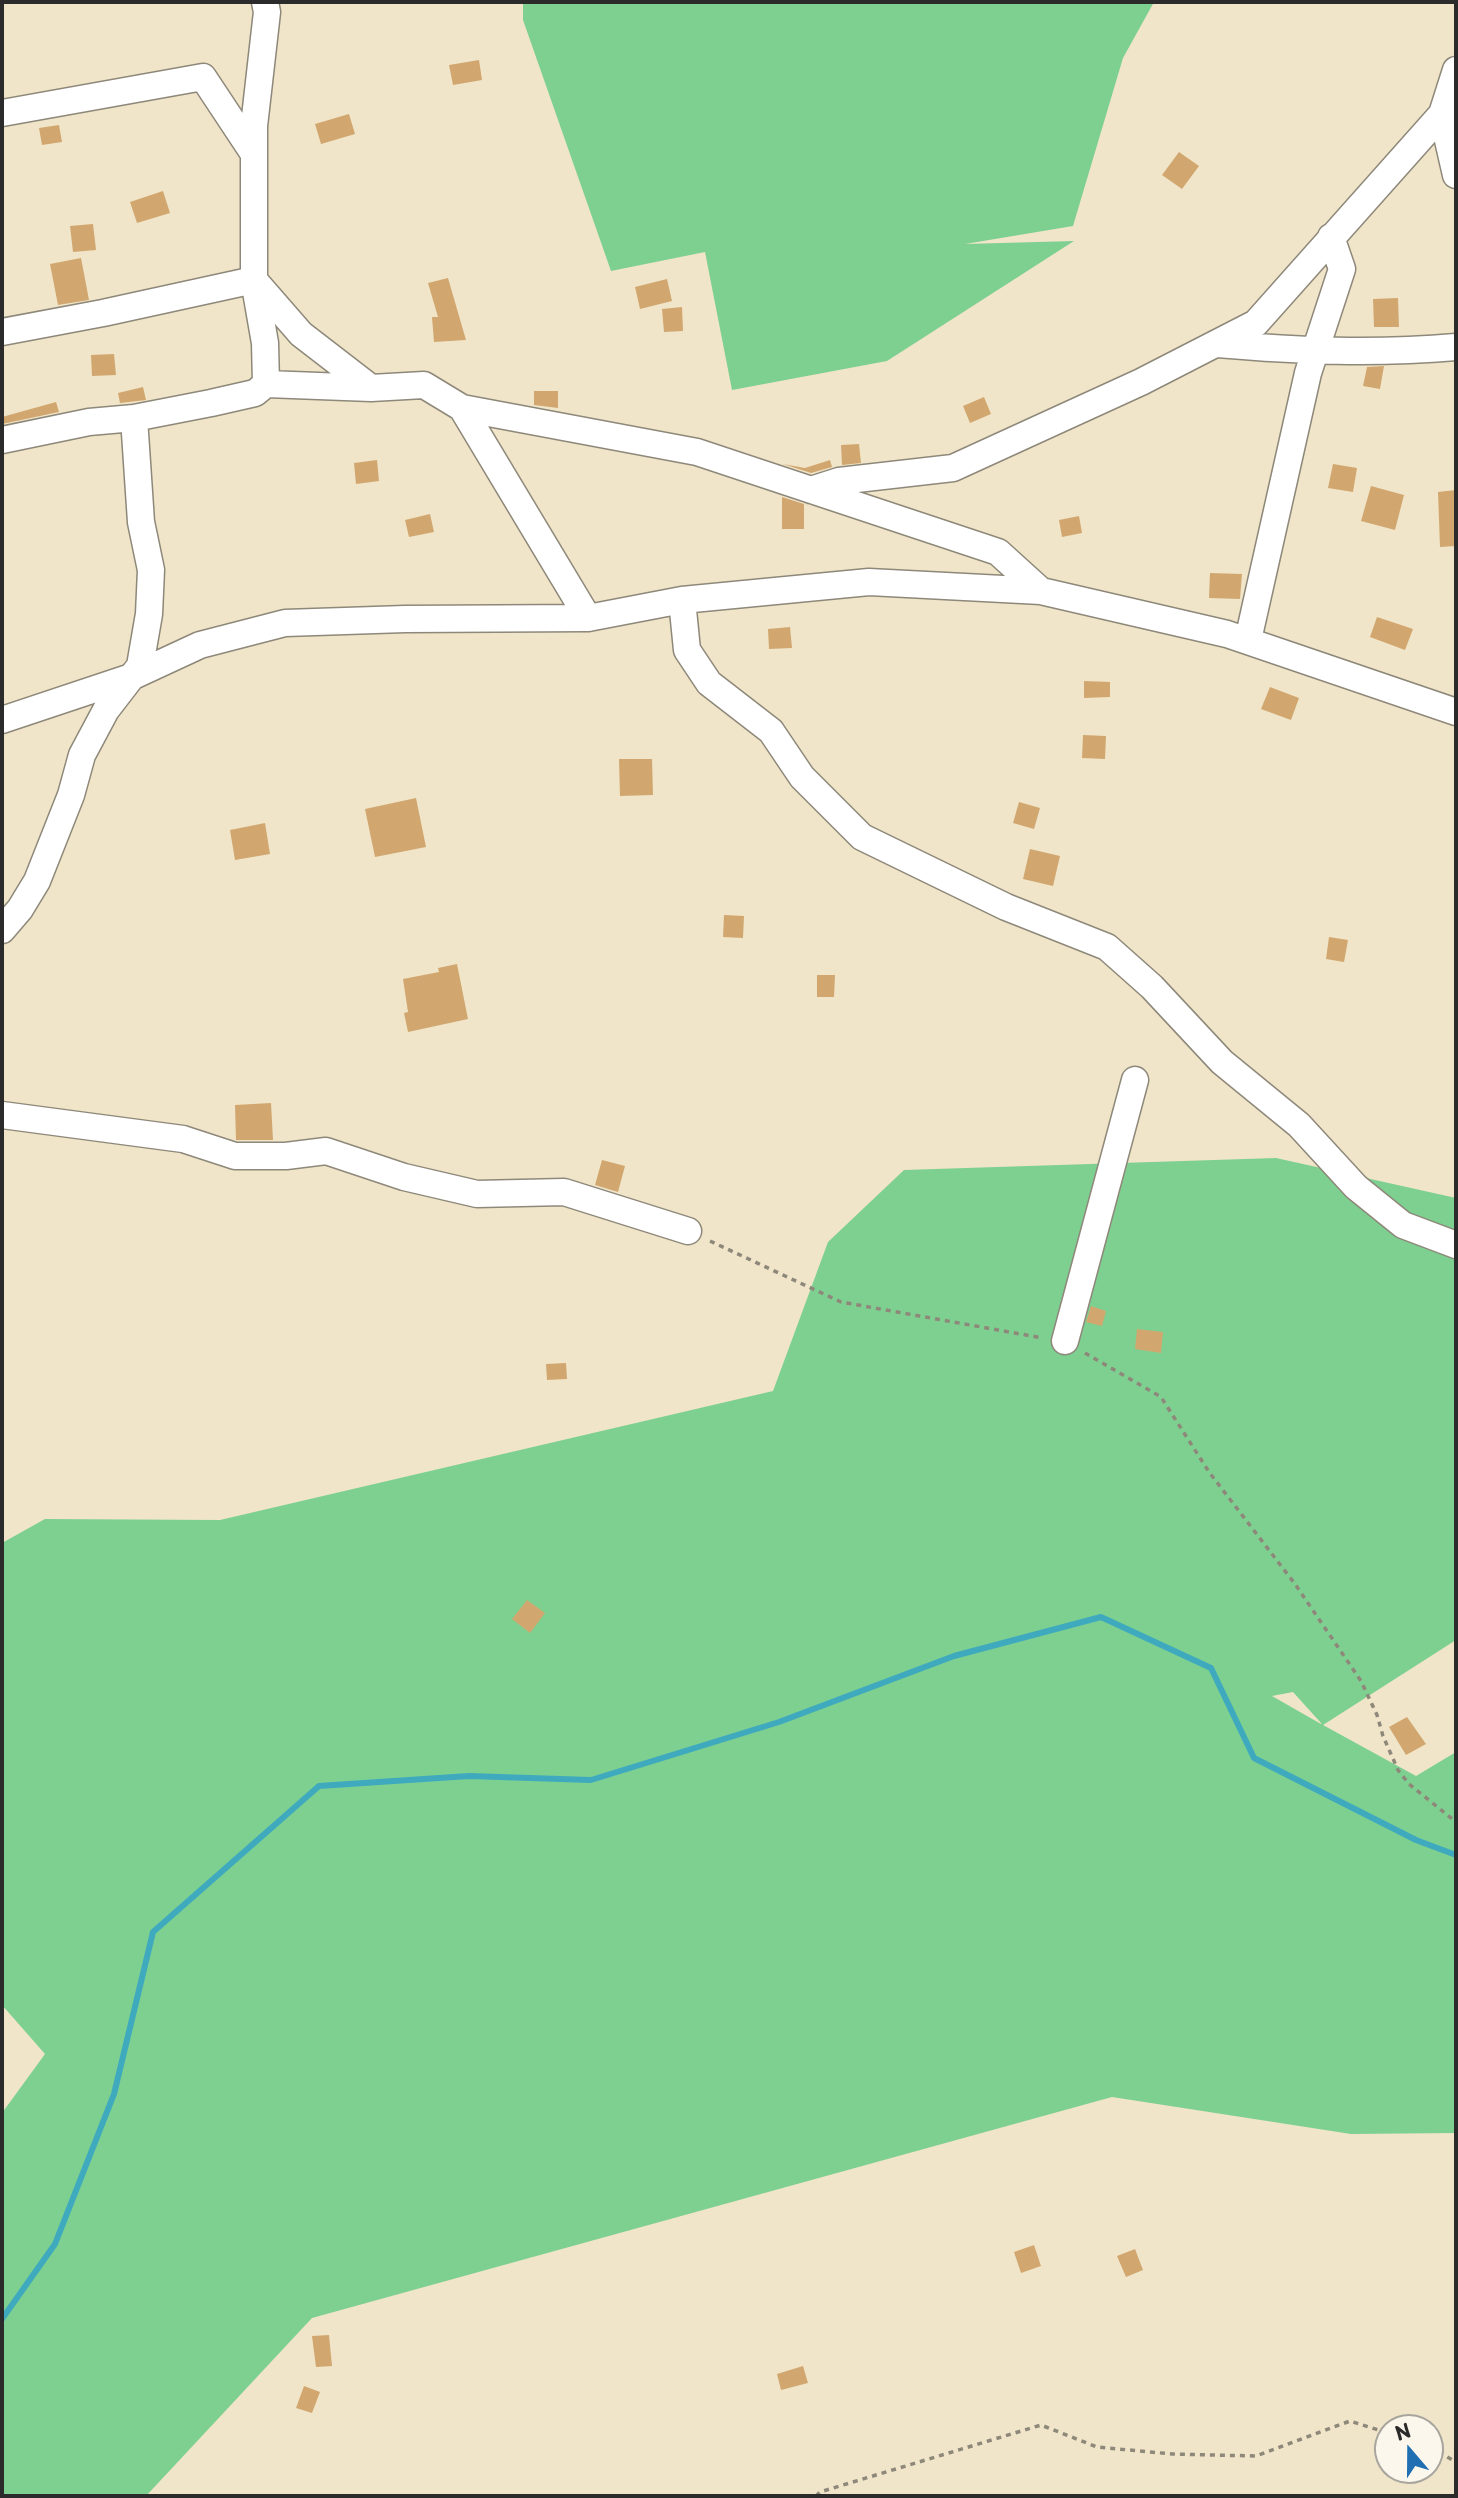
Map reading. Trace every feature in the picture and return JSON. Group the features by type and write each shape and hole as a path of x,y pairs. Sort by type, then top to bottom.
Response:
{"street":[{"path":"265,2 267,12 254,126 254,280 265,343 266,384"},
{"path":"811,490 839,481 954,468 1141,382 1256,323 1442,114 1456,70"},
{"path":"2,113 202,77 254,154"},
{"path":"1442,114 1456,175"},
{"path":"1248,640 1314,352 1342,269 1331,237"},
{"path":"2,332 254,280"},
{"path":"254,280 301,334 371,388"},
{"path":"1215,344 1314,352 1413,351 1456,347"},
{"path":"2,440 89,422 135,418 255,393 266,384 371,388 424,385 462,408 697,452 998,552 1041,591"},
{"path":"462,408 588,618"},
{"path":"2,930 20,909 37,881 71,795 82,755 106,710 140,666 149,614 151,570 141,522 135,418"},
{"path":"2,720 131,677 200,645 285,623 588,618 682,600 869,582 1041,591 1248,640 1456,712"},
{"path":"682,600 687,650 709,683 771,731 802,777 862,837 1006,907 1107,947 1152,987 1222,1062 1299,1125 1356,1187 1403,1225 1456,1245"},
{"path":"1065,1342 1135,1080"},
{"path":"2,1115 183,1139 235,1156 286,1156 326,1151 404,1177 477,1194 564,1192 688,1231"}],"path":[{"path":"688,1231 841,1302 1065,1342 1161,1396 1209,1472 1295,1584 1361,1681 1377,1714 1383,1736 1398,1770 1409,1784 1456,1822"},
{"path":"816,2496 820,2492 1041,2425 1097,2447 1172,2454 1256,2456 1350,2421 1374,2429"}],"green space":[{"path":"523,2 1154,2 1123,58 1073,226 965,244 1074,241 887,361 732,390 705,252 611,271 523,20"},
{"path":"1276,1158 1456,1198 1456,1640 1323,1725 1416,1776 1456,1752 1456,2133 1351,2134 1112,2097 312,2318 146,2496 2,2496 2,2113 45,2054 2,2005 2,1543 45,1519 220,1520 773,1391 828,1242 904,1170","holes":["1293,1692 1321,1724 1272,1696"]}],"building":[{"path":"479,60 482,80 453,85 449,65"},
{"path":"349,114 355,134 321,144 315,124"},
{"path":"59,125 62,142 42,145 39,128"},
{"path":"1179,152 1199,166 1182,189 1162,175"},
{"path":"163,191 170,213 137,223 130,202"},
{"path":"93,224 96,250 73,252 70,226"},
{"path":"81,258 89,300 58,305 50,264"},
{"path":"448,278 466,340 434,342 432,317 438,317 428,283"},
{"path":"667,279 672,301 640,309 635,287"},
{"path":"1398,298 1399,327 1374,327 1373,299"},
{"path":"682,307 683,331 664,332 662,309"},
{"path":"114,354 116,375 92,376 91,355"},
{"path":"1384,366 1380,389 1363,386 1367,367"},
{"path":"143,387 146,400 120,403 118,393"},
{"path":"534,391 558,391 558,408 534,405"},
{"path":"984,397 991,414 970,423 963,406"},
{"path":"56,402 59,412 2,424 2,417"},
{"path":"859,444 861,463 842,465 841,445"},
{"path":"377,460 379,481 356,484 354,463"},
{"path":"830,460 832,467 811,473 783,464 805,468"},
{"path":"1333,464 1357,468 1353,492 1328,488"},
{"path":"1371,486 1404,495 1395,530 1361,521"},
{"path":"1456,490 1456,546 1440,547 1438,492"},
{"path":"782,497 804,504 804,529 782,529"},
{"path":"430,514 434,532 409,537 405,520"},
{"path":"1079,516 1082,533 1062,537 1059,520"},
{"path":"1210,573 1242,574 1240,599 1209,598"},
{"path":"1377,617 1413,629 1405,650 1370,637"},
{"path":"790,627 792,648 769,649 768,629"},
{"path":"1084,681 1110,682 1110,697 1084,698"},
{"path":"1270,687 1299,698 1291,720 1261,709"},
{"path":"1083,735 1106,736 1105,759 1082,758"},
{"path":"619,759 652,759 653,795 620,796"},
{"path":"416,798 426,847 375,857 365,809"},
{"path":"1019,802 1040,808 1034,829 1013,823"},
{"path":"265,823 270,854 235,860 230,830"},
{"path":"1030,849 1060,856 1053,886 1023,879"},
{"path":"724,915 744,916 743,938 723,937"},
{"path":"1329,937 1348,940 1344,962 1326,959"},
{"path":"457,964 468,1019 408,1032 404,1013 408,1012 403,979 439,972 438,968"},
{"path":"817,975 835,975 834,997 817,997"},
{"path":"271,1103 273,1140 236,1140 235,1105"},
{"path":"602,1160 625,1166 618,1192 595,1185"},
{"path":"1091,1306 1106,1311 1102,1326 1086,1322"},
{"path":"1137,1329 1163,1332 1161,1353 1135,1349"},
{"path":"566,1363 567,1379 547,1380 546,1364"},
{"path":"527,1600 545,1613 530,1633 512,1619"},
{"path":"1407,1717 1426,1744 1406,1755 1389,1727"},
{"path":"1034,2245 1041,2266 1021,2273 1014,2252"},
{"path":"1135,2249 1143,2270 1126,2277 1117,2256"},
{"path":"329,2335 332,2366 316,2367 312,2336"},
{"path":"803,2366 808,2383 781,2390 777,2374"},
{"path":"304,2386 320,2392 312,2413 296,2408"}],"waterway":[{"path":"2,2319 55,2244 114,2094 153,1932 319,1786 469,1776 591,1780 779,1722 954,1656 1101,1617 1211,1668 1254,1758 1416,1840 1456,1855"}]}
